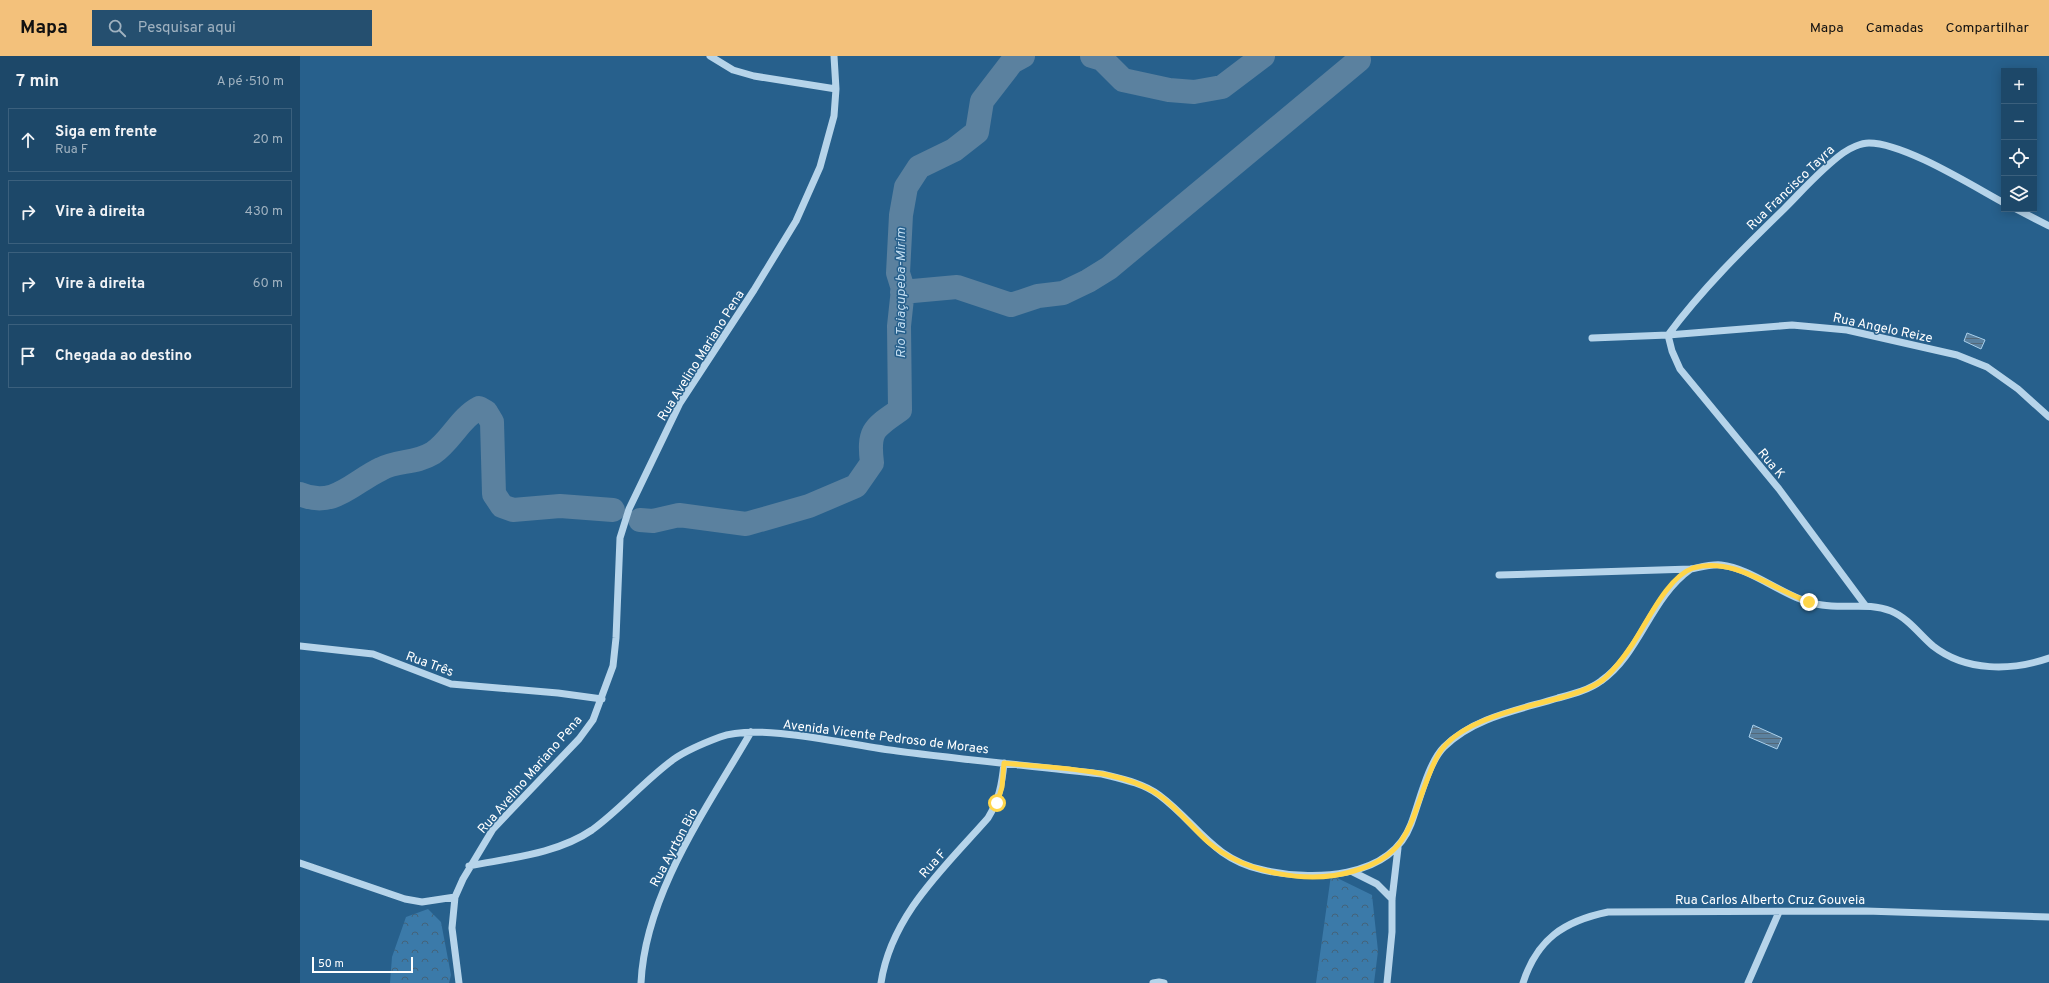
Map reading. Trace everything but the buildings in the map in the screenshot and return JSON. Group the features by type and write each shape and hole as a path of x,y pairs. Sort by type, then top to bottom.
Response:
{"street":[{"path":"710,56 732,70 754,76 836,89"},
{"name":"Rua Avelino Mariano Pena","path":"459,983 452,928 455,897 469,866 493,829 579,739 593,720 613,666 616,638 620,538 629,509 680,403 754,290 796,221 820,167 834,116 836,89 834,56"},
{"name":"Rua Francisco Tayra","path":"1668,334 1748,245 1827,166 1845,152 1855,147 1867,143 1887,145 1932,164 2001,200"},
{"path":"2022,212 2049,226"},
{"name":"Rua Angelo Reize","path":"1592,338 1792,325 1847,330 1957,355 1987,367 2018,389 2049,417"},
{"name":"Rua K","path":"1668,334 1672,351 1680,369 1779,490 1865,605"},
{"path":"1499,575 1691,569 1721,565 1739,570 1792,596 1823,606 1865,605 1892,611 1904,619 1945,654 1965,662 1986,667 2006,667 2031,664 2049,658"},
{"name":"Avenida Vicente Pedroso de Moraes","path":"469,866 547,850 574,840 592,830 674,759 696,747 722,736 751,732 801,737 897,751 1102,774 1132,782 1147,788 1160,796 1224,854 1239,863 1291,876 1321,876 1353,872 1376,862 1398,848 1410,827 1431,769 1442,748 1467,728 1487,719 1573,694 1602,681 1622,659 1632,645 1666,591 1677,579 1691,569"},
{"name":"Rua Três","path":"300,646 373,654 451,684 558,693 602,699"},
{"name":"Rua Ayrton Bio","path":"641,983 648,931 660,896 685,846 751,732"},
{"name":"Rua F","path":"882,983 884,966 899,929 919,896 988,818 997,803 1002,787 1004,763"},
{"path":"1387,983 1392,932 1392,899 1398,848"},
{"path":"300,864 405,899 422,902 455,897"},
{"path":"1353,872 1376,884 1392,899"},
{"name":"Rua Carlos Alberto Cruz Gouveia","path":"1523,983 1539,950 1560,929 1585,917 1608,912 1779,912 1866,910 2049,917"},
{"path":"1748,983 1779,912"},
{"path":"1153,983 1164,983"}],"green space":[{"path":"1331,875 1372,895 1378,951 1374,983 1316,983"},
{"path":"428,909 441,922 451,975 449,983 390,983 392,957 406,917"}],"shaded area":[{"path":"1967,333 1985,340 1981,349 1964,341"},
{"path":"1753,725 1782,738 1777,749 1749,737"}],"waterway":[{"name":"Rio Taiaçupeba-Mirim","path":"640,520 653,521 679,515 746,524 809,506 856,486 872,463 872,436 884,421 900,410 899,326 903,289 898,273 901,215 906,187 919,167 954,150 977,132 982,101 1012,62 1023,56"},
{"name":"Rio Taiaçupeba-Mirim","path":"1092,56 1102,59 1123,80 1169,90 1194,92 1222,87 1263,56"},
{"path":"902,292 957,287 1011,305 1038,296 1063,293 1088,281 1109,268 1359,60"},
{"name":"Rio Taiaçupeba-Mirim","path":"300,494 312,498 333,496 343,492 371,474 387,466 420,459 433,453 472,412 479,408 486,412 492,422 494,494 502,506 513,510 560,506 613,510"}],"route":[{"path":"997,803 1002,787 1004,763 1102,774 1132,782 1147,788 1160,796 1209,842 1224,854 1239,863 1261,870 1291,876 1321,876 1353,872 1376,862 1398,848 1410,827 1422,791 1442,748 1467,728 1487,719 1573,694 1602,681 1622,659 1632,645 1666,591 1677,579 1691,569 1721,565 1739,570 1792,596 1809,602"}]}
